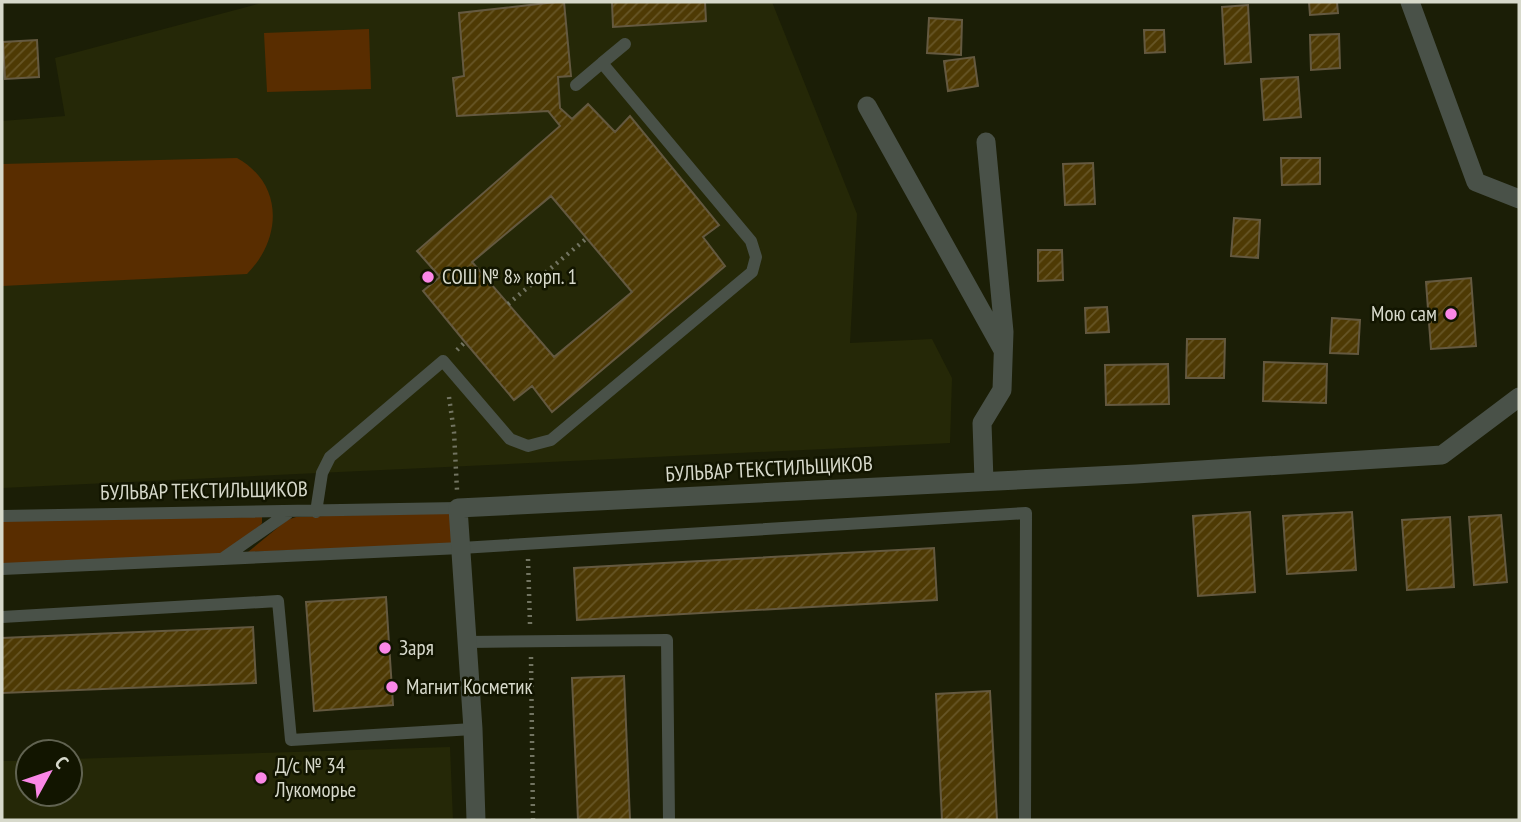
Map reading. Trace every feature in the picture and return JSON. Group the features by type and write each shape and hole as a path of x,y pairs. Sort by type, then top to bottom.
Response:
{"street":[{"path":"1410,2 1476,182 1519,199"},
{"path":"867,106 1003,351"},
{"path":"984,481 982,423 1002,390 1004,332 986,142"},
{"name":"БУЛЬВАР ТЕКСТИЛЬЩИКОВ","path":"458,508 1442,455 1519,397"},
{"path":"458,508 473,729 476,820"}],"lane":[{"path":"576,85 625,44"},
{"path":"316,512 322,473 330,457 443,361 510,439 528,446 551,440 752,272 756,257 751,241 602,63"},
{"name":"БУЛЬВАР ТЕКСТИЛЬЩИКОВ","path":"2,516 458,508"},
{"path":"220,560 288,513"},
{"path":"2,569 461,548 1026,513 1024,820"},
{"path":"2,617 278,601 291,740 473,729"},
{"path":"467,642 667,640 669,820"}],"path":[{"path":"508,304 587,238"},
{"path":"458,508 454,432 443,361 465,342"},
{"path":"527,544 533,820"}],"shaded area":[{"name":"СОШ № 8» корп. 1","path":"265,2 772,2 857,214 850,343 932,339 952,378 950,443 2,488 2,121 65,116 55,58"},
{"path":"369,29 371,89 267,92 264,33"},
{"path":"237,158 263,182 273,213 267,245 247,274 2,286 2,164"},
{"path":"450,512 456,544 248,552 287,520 296,517"},
{"path":"262,517 258,528 221,556 2,565 2,520"},
{"name":"Д/с № 34 Лукоморье","path":"450,747 453,820 2,820 2,761 14,761 14,808 84,808 84,759"}],"building":[{"path":"564,2 571,76 558,77 560,108 572,119 588,104 615,132 630,116 719,225 703,237 725,266 552,412 532,386 514,400 423,291 440,277 417,251 560,126 548,111 457,116 453,78 464,76 459,13","holes":["551,196 632,292 554,357 472,262"]},
{"path":"612,2 705,2 706,21 613,27"},
{"path":"1309,2 1337,2 1338,13 1310,15"},
{"path":"1248,5 1251,62 1225,64 1222,7"},
{"path":"929,18 962,20 961,55 927,53"},
{"path":"1144,30 1164,30 1165,52 1145,53"},
{"path":"1339,34 1340,68 1311,70 1310,35"},
{"path":"37,40 39,77 5,79 3,42"},
{"path":"974,57 978,86 948,91 944,61"},
{"path":"1298,77 1301,117 1264,120 1261,79"},
{"path":"1281,158 1320,158 1320,184 1282,185"},
{"path":"1093,163 1095,204 1065,205 1063,164"},
{"path":"1234,218 1260,220 1258,258 1231,256"},
{"path":"1038,250 1062,250 1063,280 1038,281"},
{"name":"Мою сам","path":"1471,278 1476,346 1431,349 1426,282"},
{"path":"1107,307 1109,332 1086,333 1085,308"},
{"path":"1332,318 1360,320 1358,354 1330,353"},
{"path":"1187,339 1225,339 1224,378 1186,378"},
{"path":"1264,362 1327,364 1326,403 1263,401"},
{"path":"1168,364 1169,404 1106,405 1105,365"},
{"path":"1250,512 1255,592 1198,596 1193,516"},
{"path":"1352,512 1356,570 1287,574 1283,516"},
{"path":"1501,515 1507,582 1474,585 1469,517"},
{"path":"1450,517 1454,587 1407,590 1402,520"},
{"path":"934,548 937,600 577,620 574,568"},
{"path":"386,597 393,705 314,711 306,602"},
{"path":"253,627 256,683 2,693 2,638"},
{"path":"624,676 630,820 578,820 572,678"},
{"path":"990,691 997,820 942,820 936,694"}],"place":[{"name":"СОШ № 8» корп. 1","path":"428,277"},
{"name":"Мою сам","path":"1451,314"},
{"name":"Заря","path":"385,648"},
{"name":"Магнит Косметик","path":"392,687"},
{"name":"Д/с № 34 Лукоморье","path":"261,778"}]}
